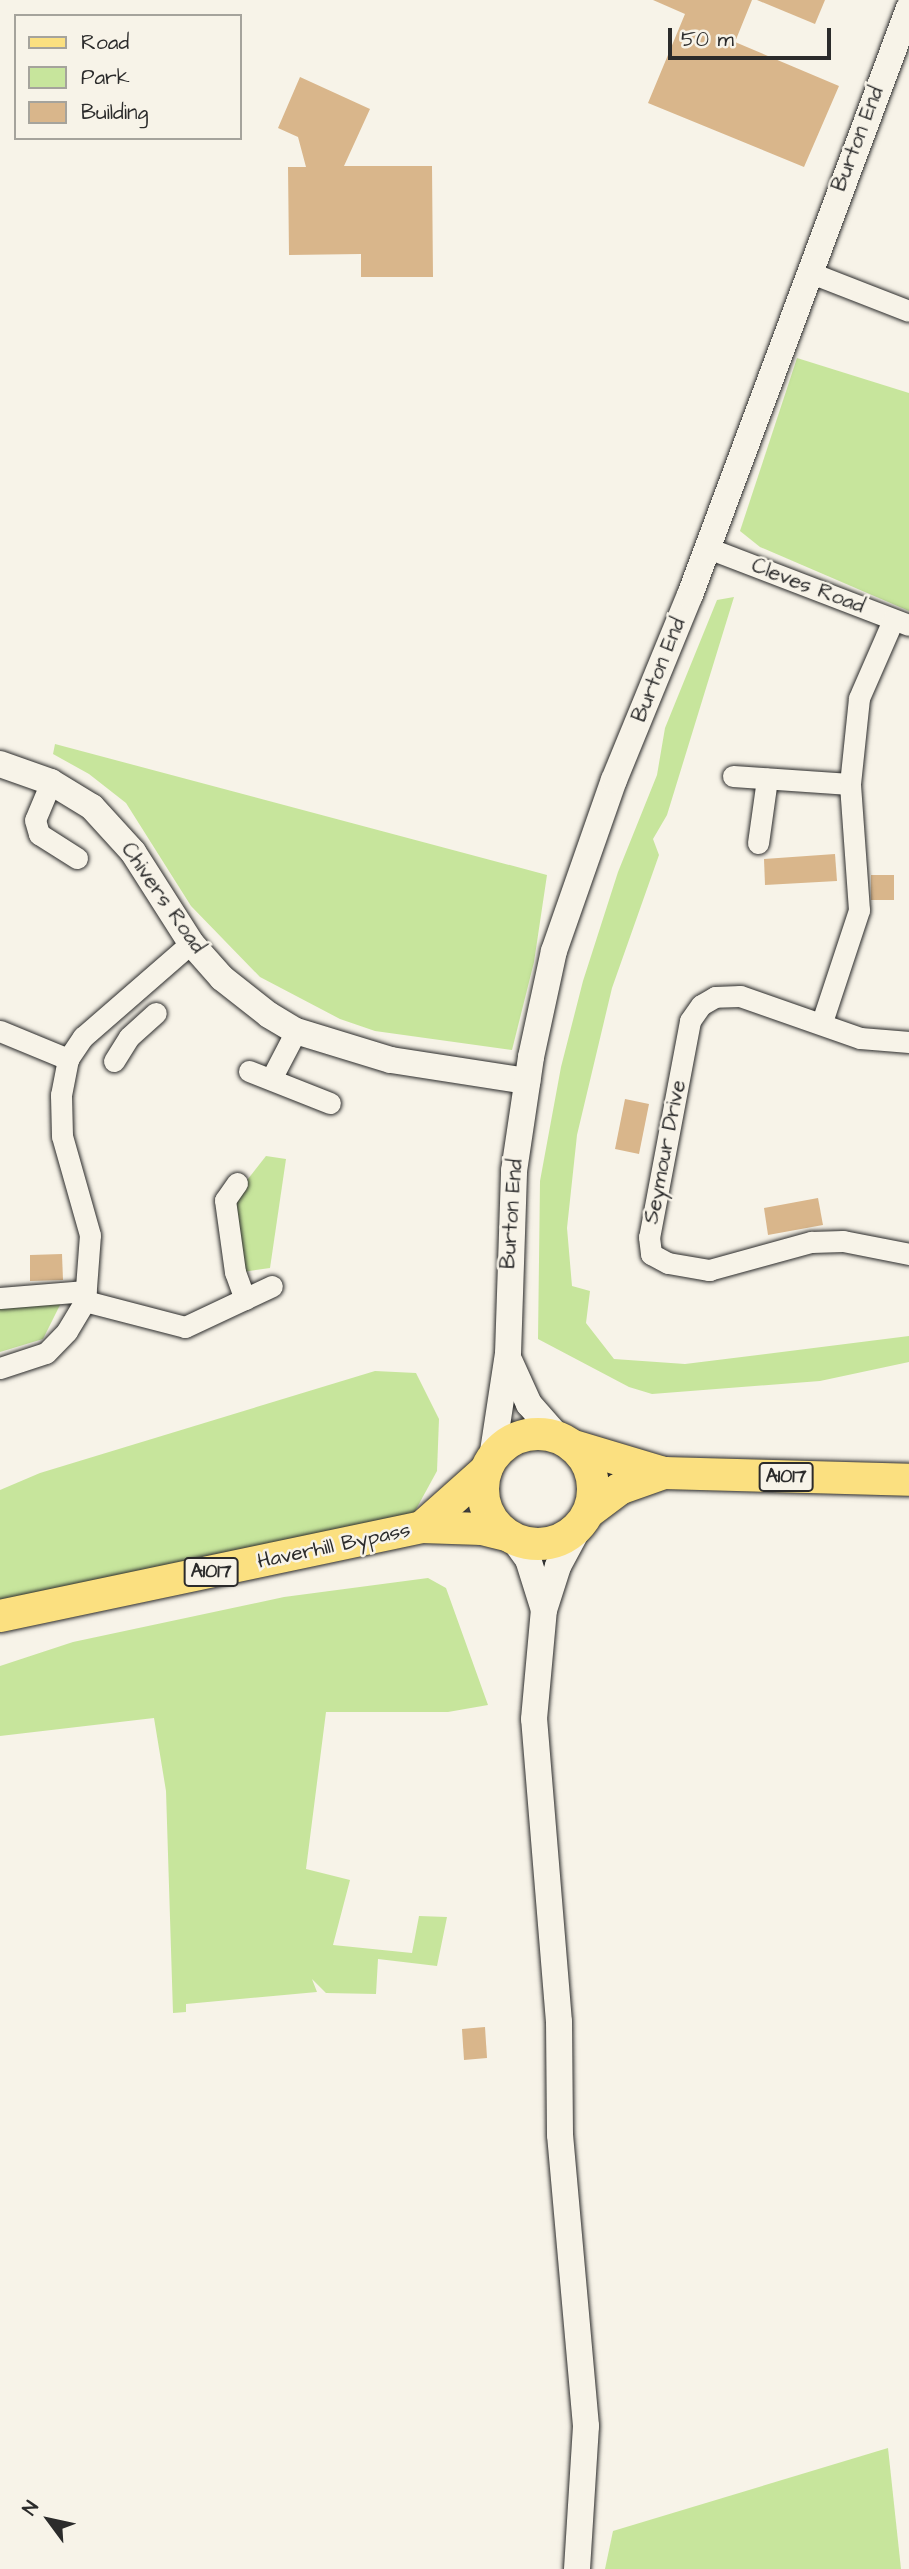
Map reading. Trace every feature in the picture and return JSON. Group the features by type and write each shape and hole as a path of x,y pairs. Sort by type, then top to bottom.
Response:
{"main road":[{"path":"521,1436 566,1442 592,1477 584,1520 548,1544 510,1537 485,1506 489,1464 521,1436"},
{"name":"A1017","path":"566,1442 664,1474 909,1480"},
{"name":"Haverhill Bypass","path":"422,1527 489,1464"},
{"name":"A1017","path":"584,1520 619,1489 664,1474"},
{"name":"Haverhill Bypass","path":"0,1616 422,1527 482,1529 510,1537"}],"street":[{"name":"Burton End","path":"489,1464 508,1354 514,1171 527,1081 554,951 579,873 708,548 909,8"},
{"path":"809,272 909,310"},
{"name":"Cleves Road","path":"708,548 901,622"},
{"path":"822,1022 859,910 850,784 859,698 901,622"},
{"name":"Chivers Road","path":"0,764 51,782 110,824 191,943 222,978 296,1031 391,1060 527,1081"},
{"path":"733,776 850,784"},
{"path":"758,843 767,779"},
{"path":"51,782 35,820 39,834 77,858"},
{"path":"0,1368 46,1353 67,1331 86,1296 90,1235 62,1136 61,1095 68,1059 83,1037 191,943"},
{"name":"Seymour Drive","path":"909,1042 860,1038 822,1022 740,996 715,998 701,1005 690,1021 649,1237 651,1254 668,1263 709,1270 811,1242 843,1241 909,1254"},
{"path":"114,1061 129,1037 156,1013"},
{"path":"109,1015 129,1037"},
{"path":"0,1031 68,1059"},
{"path":"271,1080 296,1031"},
{"path":"249,1071 330,1103"},
{"path":"237,1183 225,1200 235,1272 245,1299"},
{"path":"0,1298 86,1296 185,1327 272,1286"},
{"name":"Burton End","path":"508,1354 529,1404 566,1442"},
{"path":"576,2569 586,2426 560,2135 559,2022 536,1765 535,1683 544,1610 558,1566 584,1520"},
{"path":"510,1537 528,1559 544,1610"}],"green space":[{"path":"797,358 909,393 909,611 760,547 740,531"},
{"path":"734,597 667,815 653,839 659,855 612,988 577,1135 567,1228 572,1286 590,1291 586,1323 614,1359 685,1364 909,1336 909,1362 820,1381 652,1394 629,1387 538,1339 540,1181 561,1067 583,981 618,872 657,775 665,728 717,600"},
{"path":"55,744 547,875 534,962 512,1050 375,1031 340,1019 260,977 191,906 126,803 89,774 53,754"},
{"path":"266,1156 286,1159 270,1268 243,1272 233,1198"},
{"path":"63,1299 43,1339 0,1352 0,1304"},
{"path":"375,1371 416,1373 439,1419 437,1471 414,1513 0,1602 0,1490 40,1473"},
{"path":"428,1578 446,1588 488,1705 448,1712 326,1712 306,1869 350,1880 333,1945 412,1953 419,1916 447,1917 437,1966 378,1959 376,1994 326,1993 312,1979 317,1992 186,2004 186,2012 173,2013 166,1791 154,1718 0,1736 0,1666 73,1642 284,1597"},
{"path":"888,2448 901,2569 605,2569 613,2531"}],"building":[{"path":"653,0 752,0 735,42 839,86 804,167 648,103 685,14"},
{"path":"757,0 825,0 815,24"},
{"path":"300,77 370,109 344,166 432,166 433,277 361,277 361,254 289,255 288,167 306,167 298,137 278,128"},
{"path":"835,854 837,881 765,885 764,859"},
{"path":"871,875 894,875 894,900 871,900"},
{"path":"625,1099 649,1104 639,1154 615,1149"},
{"path":"818,1198 823,1225 768,1235 764,1208"},
{"path":"62,1254 63,1280 30,1281 30,1255"},
{"path":"485,2027 487,2058 464,2060 462,2029"}]}
